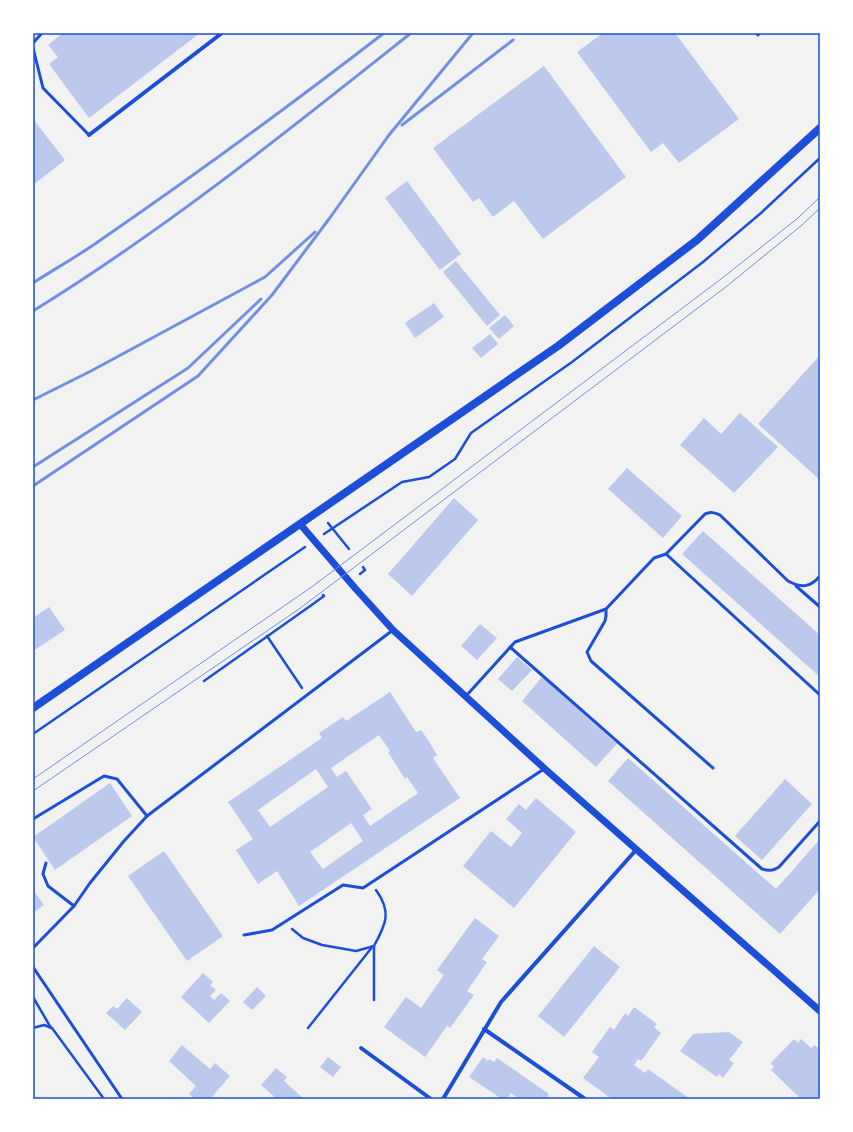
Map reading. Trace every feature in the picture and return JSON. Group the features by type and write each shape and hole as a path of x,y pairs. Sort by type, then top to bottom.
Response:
{"main road":[{"path":"33,708 558,346 691,245 820,128"}],"street":[{"path":"89,135 222,33"},
{"path":"300,524 355,588 394,630 545,769 820,1011"},
{"path":"443,1099 501,1002 636,850"},
{"path":"484,1029 585,1099"},
{"path":"361,1048 431,1099"}],"lane":[{"path":"33,43 42,33"},
{"path":"756,33 758,35 759,33"},
{"path":"33,48 43,88 89,135"},
{"path":"466,696 515,642 606,609 654,558 666,554 705,514 710,512 716,512 720,515 788,581 795,584 807,585 814,583 820,576"},
{"path":"666,554 820,695"},
{"path":"795,584 820,607"},
{"path":"606,609 605,621 587,652 591,661 713,768"},
{"path":"33,948 74,906 90,883 119,847 147,816 394,630"},
{"path":"510,646 762,869 769,871 779,867 820,821"},
{"path":"244,935 272,930 343,885 363,888 545,769"},
{"path":"33,819 104,776 117,779 147,816"},
{"path":"46,863 43,874 48,886 74,906"},
{"path":"33,967 122,1099"}],"path":[{"path":"324,534 402,482 429,476 455,459 471,433 572,362 703,262 761,213 820,158"},
{"path":"328,523 350,549"},
{"path":"33,734 291,556"},
{"path":"360,574 366,570 363,567"},
{"path":"204,681 328,593"},
{"path":"267,636 307,695"},
{"path":"308,1028 374,946 382,930 387,914 383,900 371,883"},
{"path":"284,923 303,938 322,946 356,951 374,946"},
{"path":"374,946 374,1000"},
{"path":"33,997 52,1028 104,1099"},
{"path":"33,1028 44,1025 52,1028"}],"building":[{"path":"63,33 200,33 89,118 49,64 58,57 48,45"},
{"path":"603,33 675,33 739,119 679,163 663,143 651,152 577,52"},
{"path":"544,66 626,177 543,239 514,201 493,217 479,198 473,202 433,148"},
{"path":"33,119 65,160 33,185"},
{"path":"407,181 461,254 440,270 385,198"},
{"path":"456,261 500,315 487,326 443,272"},
{"path":"434,303 444,317 415,338 405,323"},
{"path":"505,315 514,326 499,339 489,328"},
{"path":"490,334 498,344 481,358 472,348"},
{"path":"820,355 820,480 758,424"},
{"path":"740,413 778,447 734,493 680,445 704,418 721,434"},
{"path":"627,468 682,516 663,538 608,489"},
{"path":"454,498 478,520 412,596 388,574"},
{"path":"703,531 820,635 820,677 682,554"},
{"path":"49,607 65,630 33,651 33,618"},
{"path":"480,624 497,638 477,660 461,646"},
{"path":"517,657 532,670 512,691 498,679"},
{"path":"542,677 617,744 596,767 522,701"},
{"path":"390,692 416,732 421,730 430,743 437,755 433,758 460,798 299,906 277,871 258,884 236,850 253,839 228,802 322,738 319,733 343,717 346,721","holes":["379,735 390,751 388,752 405,779 407,777 418,793 370,826 363,815 372,809 346,771 337,777 331,768","316,769 328,787 270,827 258,810","351,823 363,841 323,869 310,852"]},
{"path":"628,758 776,889 820,839 820,889 780,934 608,781"},
{"path":"785,779 812,804 762,860 735,836"},
{"path":"110,783 132,816 55,870 33,837"},
{"path":"536,798 576,832 514,908 463,866 491,831 511,847 522,833 506,819 519,804 526,810"},
{"path":"164,851 223,936 187,961 128,876"},
{"path":"33,890 44,905 33,913"},
{"path":"475,918 499,936 482,959 487,962 467,991 474,995 450,1028 447,1026 425,1057 384,1027 406,997 421,1008 444,975 437,970"},
{"path":"594,946 620,967 564,1037 538,1016"},
{"path":"203,973 213,982 210,985 216,990 210,996 214,1000 221,993 230,1001 209,1023 181,997"},
{"path":"257,987 266,996 252,1010 243,1002"},
{"path":"127,998 142,1012 125,1030 106,1013 113,1006 117,1009"},
{"path":"634,1007 657,1024 654,1027 661,1033 641,1061 638,1059 634,1065 645,1073 648,1069 690,1099 612,1099 583,1078 599,1057 592,1052 610,1027 614,1030 625,1013 628,1016"},
{"path":"729,1032 743,1042 729,1060 734,1063 723,1078 719,1074 717,1077 680,1051 693,1034"},
{"path":"794,1039 798,1043 801,1039 811,1048 815,1045 820,1050 820,1099 801,1099 771,1070 774,1067 771,1063"},
{"path":"182,1045 210,1069 215,1063 230,1076 210,1099 195,1099 189,1094 196,1086 169,1061"},
{"path":"328,1057 341,1067 333,1077 320,1067"},
{"path":"483,1057 488,1061 489,1059 494,1062 497,1058 549,1094 547,1097 550,1099 519,1099 511,1093 507,1099 502,1099 469,1077"},
{"path":"276,1068 287,1077 284,1081 304,1099 277,1099 261,1085"}],"tram line":[{"path":"33,779 313,586 721,279 798,218 820,197"},
{"path":"33,791 299,609 727,286 802,225 820,208"}],"railway":[{"path":"33,283 94,245 174,189 280,112 384,33"},
{"path":"33,311 131,247 179,213 273,142 411,33"},
{"path":"33,486 198,376 272,295 389,135 473,33"},
{"path":"402,125 513,40"},
{"path":"33,400 91,371 265,277 315,232"},
{"path":"33,467 188,368 261,299"}]}
